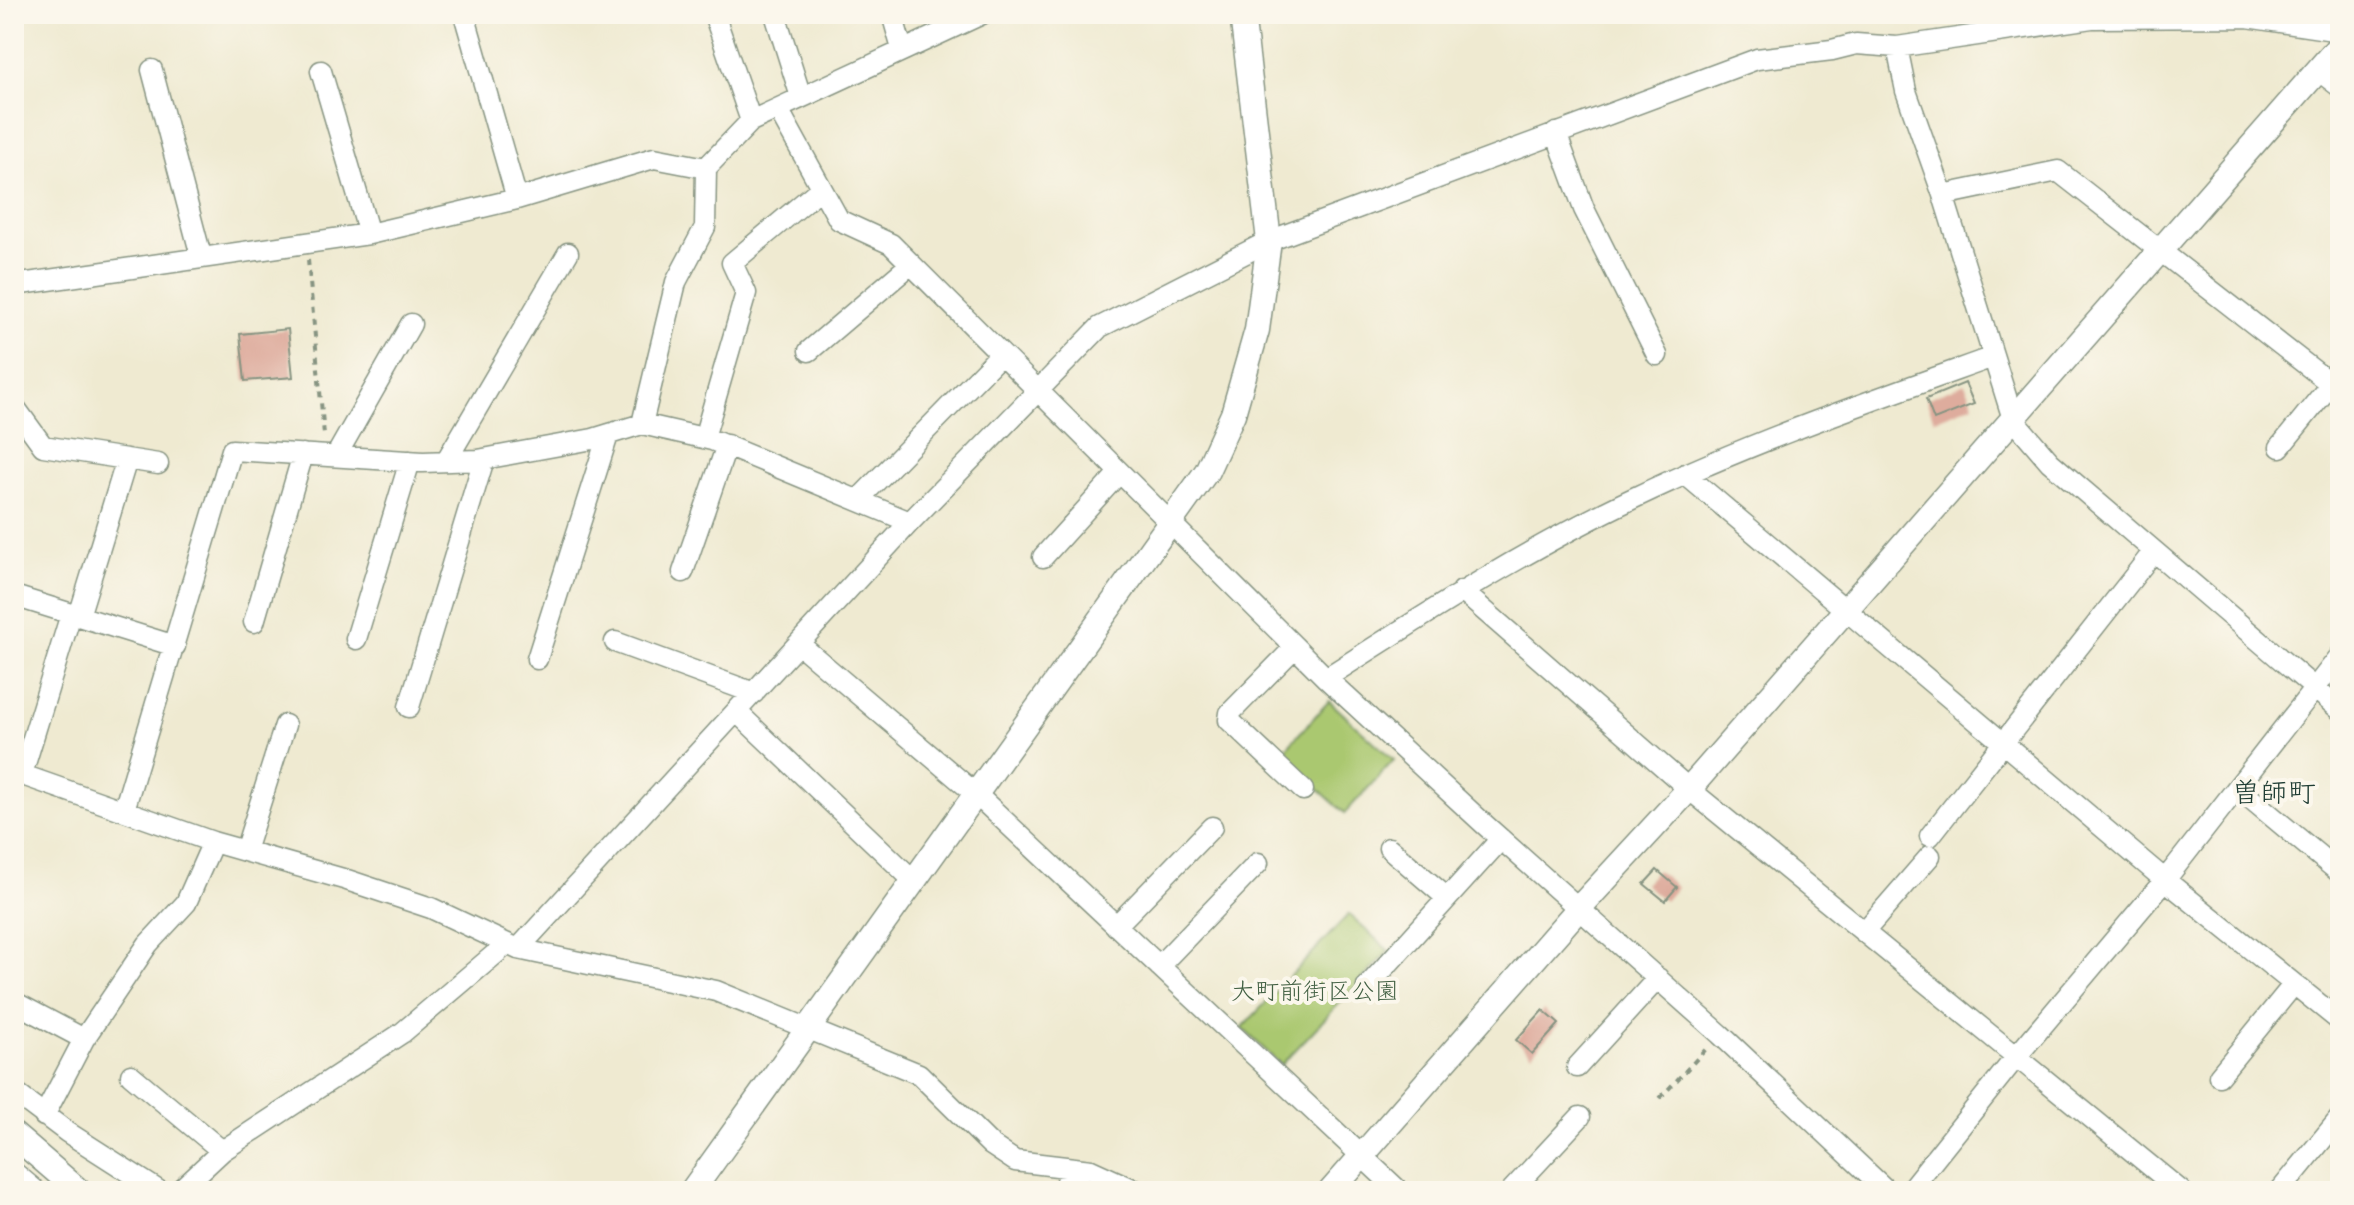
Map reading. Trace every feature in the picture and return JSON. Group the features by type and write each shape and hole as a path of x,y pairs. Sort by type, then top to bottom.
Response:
{"street":[{"path":"464,14 517,199"},
{"path":"714,14 751,121"},
{"path":"775,14 801,97"},
{"path":"892,14 902,49"},
{"path":"642,424 676,282 705,227 706,168 751,121 982,14"},
{"path":"692,1191 1207,471 1233,414 1257,330 1269,241 1242,14"},
{"path":"179,1191 222,1151 402,1033 512,946 737,712 910,522 1100,327 1269,241 1309,229 1757,59 1856,44 1897,47 2109,16 2247,17 2340,31"},
{"path":"1331,1191 1580,907 1689,789 2340,45"},
{"path":"1897,47 1906,91 1943,195 2013,419 2050,462 2340,710"},
{"path":"152,70 201,256"},
{"path":"2318,70 2340,87"},
{"path":"321,71 369,234"},
{"path":"778,109 839,220 891,244 1326,678 1720,1034 1887,1191"},
{"path":"1556,133 1584,209 1657,355"},
{"path":"14,285 369,234 517,199 654,158 706,168"},
{"path":"1943,195 2058,171 2335,387 2280,447"},
{"path":"704,438 746,293 732,263 820,189"},
{"path":"446,461 568,253"},
{"path":"809,351 911,264"},
{"path":"331,456 411,324"},
{"path":"858,500 1001,354"},
{"path":"1326,678 1462,591 1633,498 1685,474 1993,357"},
{"path":"14,406 43,446 158,464"},
{"path":"124,810 232,450 410,461 484,459 608,435 642,424 727,445 910,522"},
{"path":"537,659 608,435"},
{"path":"683,572 727,445"},
{"path":"254,622 303,454"},
{"path":"127,459 18,773 213,842 431,908 512,946 716,991 919,1074 991,1145 1015,1161 1091,1170 1137,1191"},
{"path":"409,707 484,459"},
{"path":"356,639 410,461"},
{"path":"1043,557 1119,473"},
{"path":"1685,474 2165,880 2340,1021"},
{"path":"1864,932 2004,742 2154,551"},
{"path":"1462,591 1689,789 2181,1191"},
{"path":"14,596 175,646"},
{"path":"615,642 754,693"},
{"path":"799,644 977,795 1399,1191"},
{"path":"1295,647 1230,713 1229,720 1303,790"},
{"path":"1909,1191 2016,1057 2165,880 2340,656"},
{"path":"737,712 914,881"},
{"path":"245,851 285,725"},
{"path":"2238,788 2340,873"},
{"path":"1116,926 1212,827"},
{"path":"1367,987 1501,839"},
{"path":"44,1116 84,1039 148,944 186,903 213,842"},
{"path":"1389,848 1447,898"},
{"path":"1159,966 1258,863"},
{"path":"1577,1067 1658,978"},
{"path":"2219,1076 2294,984"},
{"path":"14,1002 84,1039"},
{"path":"131,1075 222,1151"},
{"path":"14,1092 44,1116 159,1191"},
{"path":"1511,1191 1580,1117"},
{"path":"2280,1191 2340,1118"},
{"path":"14,1135 79,1191"},
{"path":"1062,1191 1071,1170"},
{"path":"14,1175 33,1191"}],"path":[{"path":"307,242 331,456"},
{"path":"1660,1098 1720,1034"}],"green space":[{"path":"1329,701 1394,760 1345,813 1280,755"},
{"name":"大町前街区公園","path":"1349,914 1389,951 1281,1065 1242,1028"}],"building":[{"path":"288,329 293,377 245,381 240,334"},
{"path":"1965,383 1974,404 1934,420 1926,399"},
{"path":"1657,870 1677,887 1665,901 1644,884"},
{"path":"1543,1010 1559,1024 1532,1054 1516,1040"}],"district":[{"name":"曽師町","path":"2274,792"}]}
